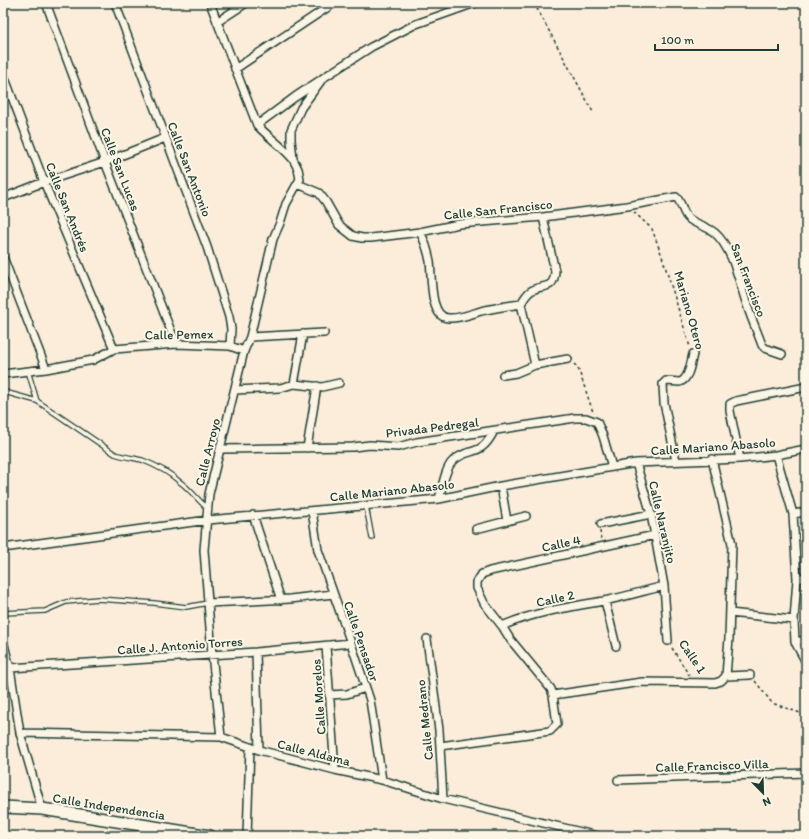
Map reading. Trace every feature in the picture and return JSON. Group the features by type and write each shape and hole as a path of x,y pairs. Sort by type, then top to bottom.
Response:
{"street":[{"name":"Calle San Lucas","path":"46,3 105,162 176,344"},
{"name":"Calle San Antonio","path":"115,3 207,247 225,304 231,329 230,346"},
{"path":"210,3 257,125 294,159"},
{"path":"217,22 246,3"},
{"path":"235,69 334,3"},
{"path":"257,125 294,97 371,47 394,34 455,6 475,3"},
{"name":"Calle San Andrés","path":"3,73 44,182 114,349"},
{"path":"298,184 300,174 294,159 291,140 292,130 295,119 301,108 323,78"},
{"path":"3,198 44,182 105,162 165,138"},
{"name":"Calle San Francisco","path":"298,184 319,193 339,225 353,236 362,238 420,232 459,224 627,206 676,197"},
{"name":"Calle Arroyo","path":"221,737 212,654 204,550 208,520 209,494 244,351 250,337 273,239 286,204 298,184"},
{"name":"San Francisco","path":"676,197 689,219 716,233 735,269 762,345 764,348 782,354"},
{"path":"420,232 426,244 430,262 436,309 440,316 457,318 496,308 521,304 531,290 548,287 552,283 555,277 554,265 544,216"},
{"path":"3,257 46,369"},
{"path":"521,304 535,365"},
{"path":"250,337 324,333"},
{"path":"294,384 303,334"},
{"name":"Calle Pemex","path":"114,349 176,344 230,346 244,351"},
{"path":"3,374 46,369 93,360 114,349"},
{"name":"Mariano Otero","path":"676,461 664,403 663,384 668,381 682,382 686,378 693,354"},
{"path":"503,375 516,373 535,365 568,359"},
{"path":"234,390 280,388 294,384 322,387 339,383"},
{"path":"307,448 317,386"},
{"path":"740,459 730,411 730,404 736,401 806,387"},
{"name":"Privada Pedregal","path":"221,449 307,448 370,445 398,447 417,442 575,418 586,418 597,422"},
{"path":"597,422 603,436 612,467"},
{"path":"439,499 449,466 453,461 467,453 481,449 490,440 494,431"},
{"name":"Calle Mariano Abasolo","path":"3,548 252,515 439,499 501,486 636,463 740,459 776,455 806,449"},
{"path":"776,455 793,514 797,579 794,620 795,642 806,662"},
{"path":"712,460 732,544 726,676"},
{"name":"Calle Naranjito","path":"636,463 651,514 664,586"},
{"path":"501,486 507,521"},
{"name":"Calle Pensador","path":"312,511 318,550 351,643 372,711 382,780"},
{"path":"793,514 806,512"},
{"path":"601,524 651,514"},
{"path":"252,515 281,600"},
{"path":"476,529 526,516"},
{"name":"Calle 4","path":"502,626 484,603 477,588 477,582 482,574 655,535"},
{"path":"797,579 806,577"},
{"name":"Calle 2","path":"502,626 519,618 562,608 605,601 664,586"},
{"name":"Calle 1","path":"664,586 668,641"},
{"path":"208,603 281,600 333,594"},
{"path":"605,601 616,646"},
{"path":"730,613 794,620"},
{"path":"440,746 550,731 557,724 553,695 548,684 510,639 502,626"},
{"name":"Calle Medrano","path":"427,639 440,746 443,799"},
{"path":"795,642 806,640"},
{"path":"3,641 10,668 20,733 42,810"},
{"name":"Calle J. Antonio Torres","path":"10,668 256,652 351,643"},
{"name":"Calle Morelos","path":"326,646 335,770"},
{"path":"256,652 259,750"},
{"name":"Calle 1","path":"695,683 718,683 726,676 750,675"},
{"path":"553,695 642,682 695,683"},
{"path":"329,695 347,694 365,688"},
{"name":"Calle Aldama","path":"20,733 221,737 259,750 335,770 382,780 443,799 598,836"},
{"path":"247,836 250,747"},
{"name":"Calle Francisco Villa","path":"618,780 806,773"},
{"name":"Calle Independencia","path":"3,807 42,810 210,836"}],"lane":[{"path":"28,371 37,401"},
{"path":"3,390 8,393 37,401 115,454 151,464 180,482 208,510"},
{"path":"366,505 372,538"},
{"path":"3,613 45,611 66,602 98,599 186,607 208,603"}],"path":[{"path":"534,3 593,112"},
{"name":"Mariano Otero","path":"627,206 652,229 662,256 682,326 693,354"},
{"path":"568,359 578,368 597,422"},
{"path":"601,524 599,529 603,546"},
{"name":"Calle 1","path":"668,641 682,666 695,683"},
{"path":"750,675 772,703 803,714 806,713"}]}
